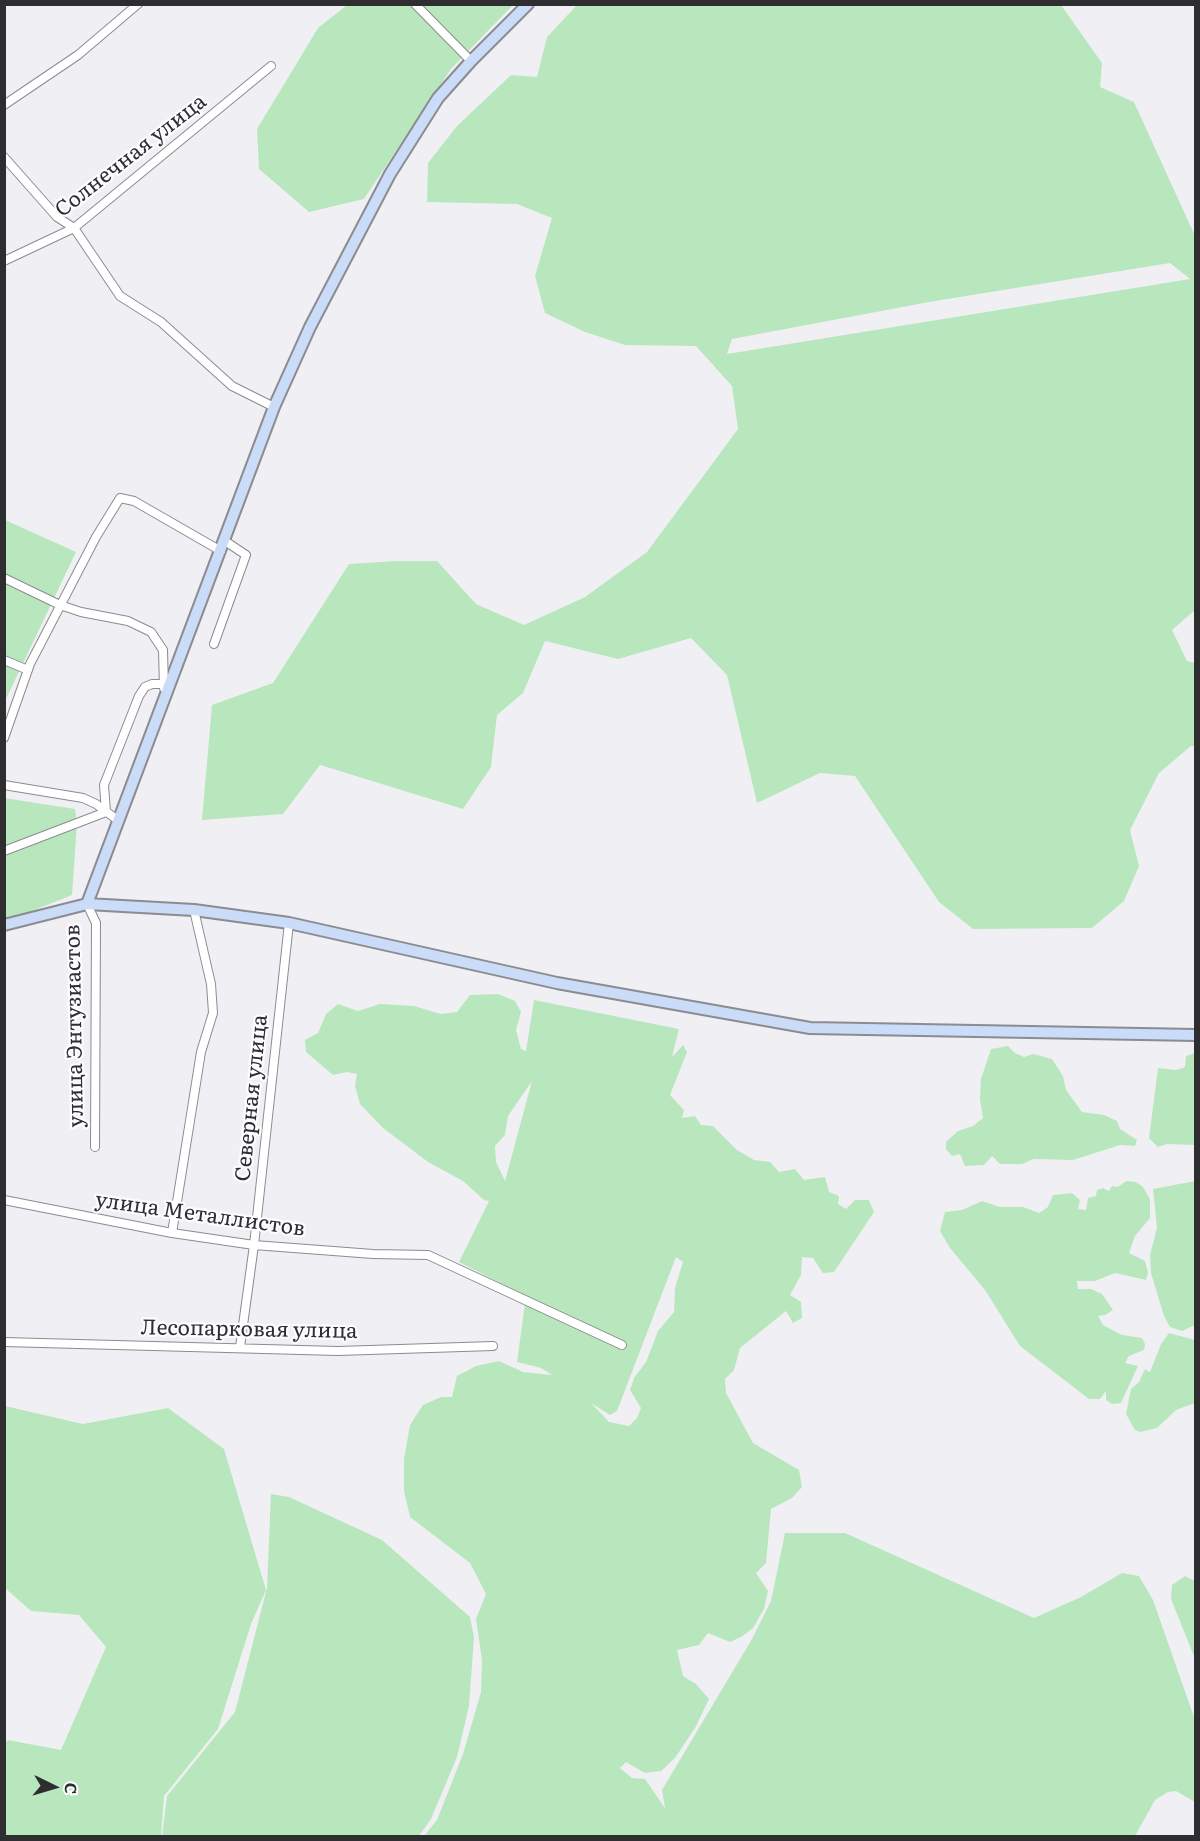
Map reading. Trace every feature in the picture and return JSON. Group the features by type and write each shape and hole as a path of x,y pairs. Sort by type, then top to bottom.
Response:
{"main road":[{"path":"87,904 274,407 310,327 390,174 438,98 528,4"},
{"path":"4,925 87,904 194,910 289,923 557,982 810,1028 1196,1035"}],"street":[{"path":"4,105 78,55 138,4"},
{"path":"415,4 471,61"},
{"name":"Солнечная улица","path":"4,261 74,228 271,66"},
{"path":"4,157 57,217 74,228 120,296 161,322 232,386 274,407"},
{"path":"5,737 28,670 96,537 120,498 134,501 223,546 246,555 214,644"},
{"path":"4,578 60,605 81,612 128,621 151,632 163,650 164,702"},
{"path":"4,660 28,670"},
{"path":"106,812 104,785 139,696 145,687 152,684 164,684"},
{"path":"4,785 83,798 119,821"},
{"path":"4,851 106,812"},
{"name":"улица Энтузиастов","path":"87,904 96,923 95,1147"},
{"path":"172,1233 201,1052 213,1013 211,984 194,910"},
{"name":"Северная улица","path":"240,1347 254,1245 289,923"},
{"name":"улица Металлистов","path":"4,1200 172,1233 254,1245 373,1254 428,1255 622,1346"},
{"name":"Лесопарковая улица","path":"4,1342 338,1351 493,1346"}],"green space":[{"path":"347,5 513,5 451,69 364,199 309,212 259,169 257,129 318,28"},
{"path":"577,5 1061,5 1102,63 1100,87 1134,102 1195,236 1195,610 1172,630 1187,661 1195,663 1195,746 1191,746 1159,773 1130,830 1139,866 1124,901 1092,928 973,929 939,902 855,776 820,773 757,803 727,675 691,638 618,659 545,641 523,693 497,715 491,767 463,809 320,765 283,814 202,820 212,705 273,683 349,564 437,561 476,604 524,625 585,597 647,552 738,429 732,386 696,346 625,345 585,332 545,313 535,276 552,218 517,204 427,202 428,163 457,126 511,75 537,77 547,37","holes":["1170,263 1190,279 727,354 732,339 929,302"]},
{"path":"5,520 76,552 5,701"},
{"path":"4,798 75,809 77,823 72,895 5,922"},
{"path":"498,994 515,1001 521,1012 516,1030 521,1049 526,1051 534,1000 679,1029 672,1057 683,1045 687,1052 670,1095 684,1110 682,1118 695,1116 701,1125 713,1126 737,1150 754,1160 770,1162 779,1172 795,1169 804,1180 825,1177 829,1192 839,1196 838,1204 846,1209 855,1200 869,1200 874,1212 834,1272 823,1273 813,1258 802,1257 801,1275 790,1295 801,1302 802,1318 793,1323 786,1311 740,1348 734,1370 725,1379 726,1393 753,1443 799,1470 802,1487 792,1498 771,1509 766,1563 756,1573 768,1591 764,1609 753,1628 730,1642 708,1633 699,1645 677,1650 683,1676 696,1684 709,1699 695,1728 675,1758 661,1771 645,1773 626,1762 620,1768 632,1778 645,1779 665,1808 662,1790 752,1639 771,1601 785,1533 845,1533 1034,1618 1081,1597 1122,1573 1139,1576 1153,1600 1195,1720 1195,1802 1176,1791 1168,1792 1155,1800 1135,1836 424,1836 437,1820 463,1754 481,1692 482,1660 476,1619 486,1594 470,1563 410,1517 404,1491 404,1459 410,1425 423,1405 441,1397 452,1397 457,1376 476,1366 499,1361 523,1372 552,1375 541,1368 517,1362 526,1296 459,1262 489,1201 484,1200 463,1181 428,1162 383,1128 360,1104 355,1086 357,1074 347,1072 333,1075 306,1052 305,1040 318,1033 326,1014 338,1004 358,1011 380,1004 414,1006 441,1014 457,1012 470,995","holes":["532,1081 505,1181 496,1162 495,1146 505,1135 508,1116","676,1257 683,1262 675,1288 674,1312 658,1331 646,1362 634,1378 630,1390 641,1408 637,1418 629,1426 609,1422 591,1403 610,1415 617,1411"]},
{"path":"1008,1046 1015,1053 1024,1057 1033,1054 1052,1059 1063,1076 1066,1090 1082,1112 1104,1115 1117,1121 1120,1129 1137,1140 1135,1146 1120,1145 1073,1160 1034,1159 1022,1164 1000,1164 992,1156 984,1165 965,1166 960,1154 952,1156 946,1149 946,1142 958,1131 973,1126 983,1118 980,1099 981,1079 991,1049"},
{"path":"1195,1053 1195,1145 1167,1144 1158,1147 1149,1138 1158,1068 1176,1070 1185,1067 1186,1056"},
{"path":"1126,1181 1136,1182 1143,1187 1150,1199 1150,1218 1135,1236 1129,1253 1145,1261 1148,1272 1146,1280 1115,1273 1095,1281 1077,1281 1078,1289 1091,1289 1102,1294 1113,1310 1098,1316 1103,1325 1122,1335 1142,1338 1145,1344 1144,1350 1129,1356 1125,1363 1138,1366 1121,1403 1112,1404 1106,1400 1106,1391 1100,1399 1089,1399 1020,1346 985,1290 950,1248 940,1231 945,1212 962,1210 982,1201 1000,1207 1023,1207 1039,1213 1048,1207 1053,1195 1072,1193 1080,1200 1078,1209 1086,1210 1088,1198 1096,1196 1097,1190 1103,1188 1109,1191 1112,1186 1118,1187"},
{"path":"1195,1181 1195,1325 1182,1331 1170,1327 1164,1316 1151,1273 1150,1255 1157,1228 1153,1189"},
{"path":"1169,1333 1195,1340 1195,1403 1176,1410 1157,1428 1140,1432 1135,1430 1126,1414 1131,1389 1139,1382 1145,1369 1150,1372 1161,1344"},
{"path":"5,1406 83,1424 168,1408 224,1449 266,1590 251,1624 218,1729 164,1796 161,1836 5,1836 5,1743 8,1740 61,1750 106,1647 79,1615 31,1611 5,1588"},
{"path":"271,1494 289,1497 382,1540 470,1617 474,1637 469,1706 457,1757 431,1819 419,1836 162,1836 167,1796 235,1712 267,1588"},
{"path":"1185,1576 1195,1581 1195,1659 1171,1599 1172,1585"}]}
